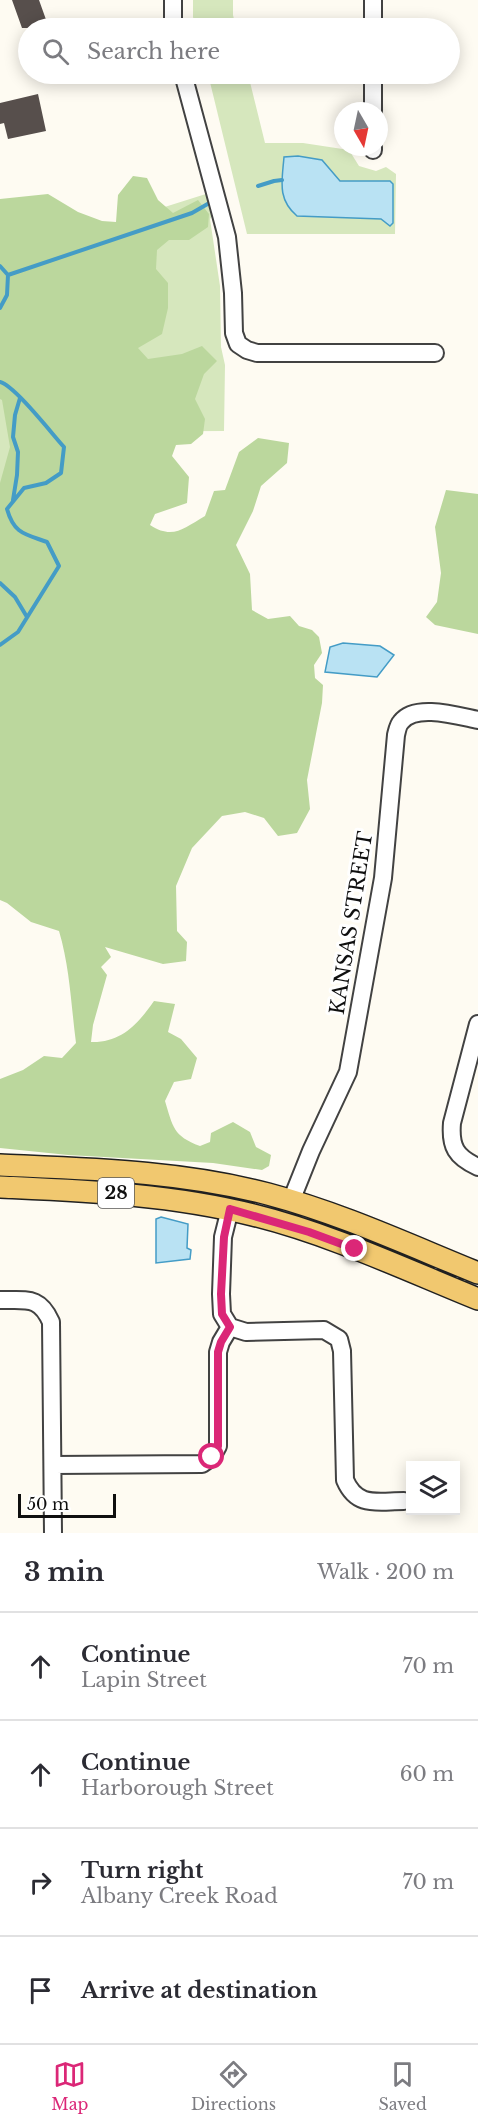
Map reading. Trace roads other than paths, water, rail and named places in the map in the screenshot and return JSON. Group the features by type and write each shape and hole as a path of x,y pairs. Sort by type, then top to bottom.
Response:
{"main road":[{"name":"28","path":"0,1165 122,1172 182,1178 242,1188 291,1200 358,1224 478,1273"},
{"name":"28","path":"0,1187 136,1194 230,1209 332,1240 478,1299"}],"street":[{"path":"173,0 173,18"},
{"path":"373,0 373,18"},
{"path":"186,84 227,237 233,293 234,333 238,344 257,353 435,353"},
{"path":"373,84 373,102"},
{"name":"KANSAS STREET","path":"291,1200 310,1151 348,1072 383,878 396,735 400,723 411,714 431,711 478,720"},
{"path":"478,1024 452,1123 451,1137 460,1157 478,1167"},
{"path":"230,1209 224,1237 222,1314 230,1327 246,1332 324,1330 339,1339 342,1351 345,1480 350,1493 362,1501 404,1501"},
{"path":"0,1300 34,1301 45,1308 51,1322 53,1533"},
{"path":"53,1465 202,1464 212,1457 218,1446 218,1352 230,1327"}],"water":[{"path":"298,156 322,160 340,181 390,181 393,184 393,223 390,226 381,219 297,216 286,203 282,182 284,157"},
{"path":"343,643 380,646 394,655 377,677 325,672 330,647"},
{"path":"161,1217 188,1224 187,1248 191,1250 190,1259 156,1263 156,1219"}],"waterway":[{"path":"258,186 282,180"},
{"path":"8,275 192,213 211,202"},
{"path":"0,266 8,275 7,295 0,308"},
{"path":"0,382 7,385 24,401 64,447 61,473 46,483 24,488 7,509 13,524 21,532 47,542 59,566 18,632 0,645"},
{"path":"13,500 18,452 13,437 15,415 20,398"},
{"path":"0,583 15,597 27,617"}]}
